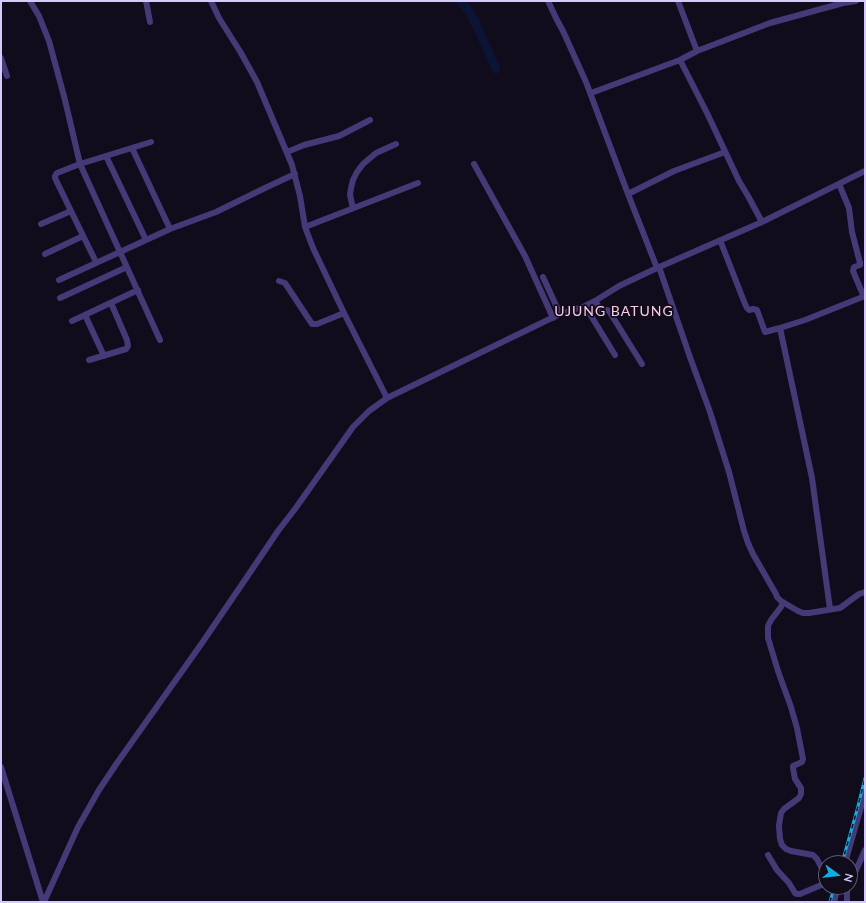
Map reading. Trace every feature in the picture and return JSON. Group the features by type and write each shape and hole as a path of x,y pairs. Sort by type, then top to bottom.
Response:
{"street":[{"path":"30,1 39,16 49,41 80,164 160,340"},
{"path":"146,1 150,22"},
{"path":"211,1 219,18 241,53 256,82 287,152 295,174 305,227 313,248 387,398"},
{"path":"548,1 564,32 591,93 628,194 658,267 709,409 729,472 744,531 753,554 777,597 803,613 840,608 859,594 865,592"},
{"path":"678,1 697,51"},
{"path":"591,93 680,60 697,51 770,23 843,3 856,1"},
{"path":"1,58 7,76"},
{"path":"680,60 739,182 762,222"},
{"path":"287,152 304,145 339,136 370,120"},
{"path":"96,262 70,211 55,176 57,173 80,164 151,142"},
{"path":"353,208 350,195 353,180 357,172 363,164 376,153 396,144"},
{"path":"132,148 170,229"},
{"path":"628,194 674,171 725,152"},
{"path":"106,156 146,240"},
{"path":"474,164 525,256 553,318"},
{"path":"43,902 78,827 99,790 278,531 300,503 353,427 369,411 387,398 560,314 585,306 619,286 658,267 762,222 865,171"},
{"path":"59,280 170,229 216,212 295,174"},
{"path":"305,227 418,182"},
{"path":"720,240 740,294 749,310 757,310 765,332 817,315 864,296 853,271 854,268 860,265 860,262 852,232 849,208 839,184"},
{"path":"41,224 70,211"},
{"path":"45,254 83,236"},
{"path":"60,298 127,267"},
{"path":"543,277 560,314"},
{"path":"279,281 285,283 312,324 317,324 344,313"},
{"path":"72,321 138,290"},
{"path":"595,301 601,310 610,311 642,364"},
{"path":"89,360 126,349 129,344 111,303"},
{"path":"585,306 615,355"},
{"path":"85,315 104,356"},
{"path":"780,328 812,478 830,609"},
{"path":"783,602 768,626 768,638 798,728 803,759 802,762 793,766 792,768 795,779 801,788 801,794 799,798 781,813 779,826 780,840 786,849 813,856 818,862"},
{"path":"1,767 43,902"},
{"path":"847,855 865,794"},
{"path":"858,866 865,850"},
{"path":"768,855 777,870 789,882 795,893 800,894 818,886"}],"waterway":[{"path":"460,1 467,8 476,24 496,69"}],"railway":[{"path":"844,855 865,778"},
{"path":"830,902 832,895"}],"district":[{"name":"UJUNG BATUNG","path":"614,311"}]}
